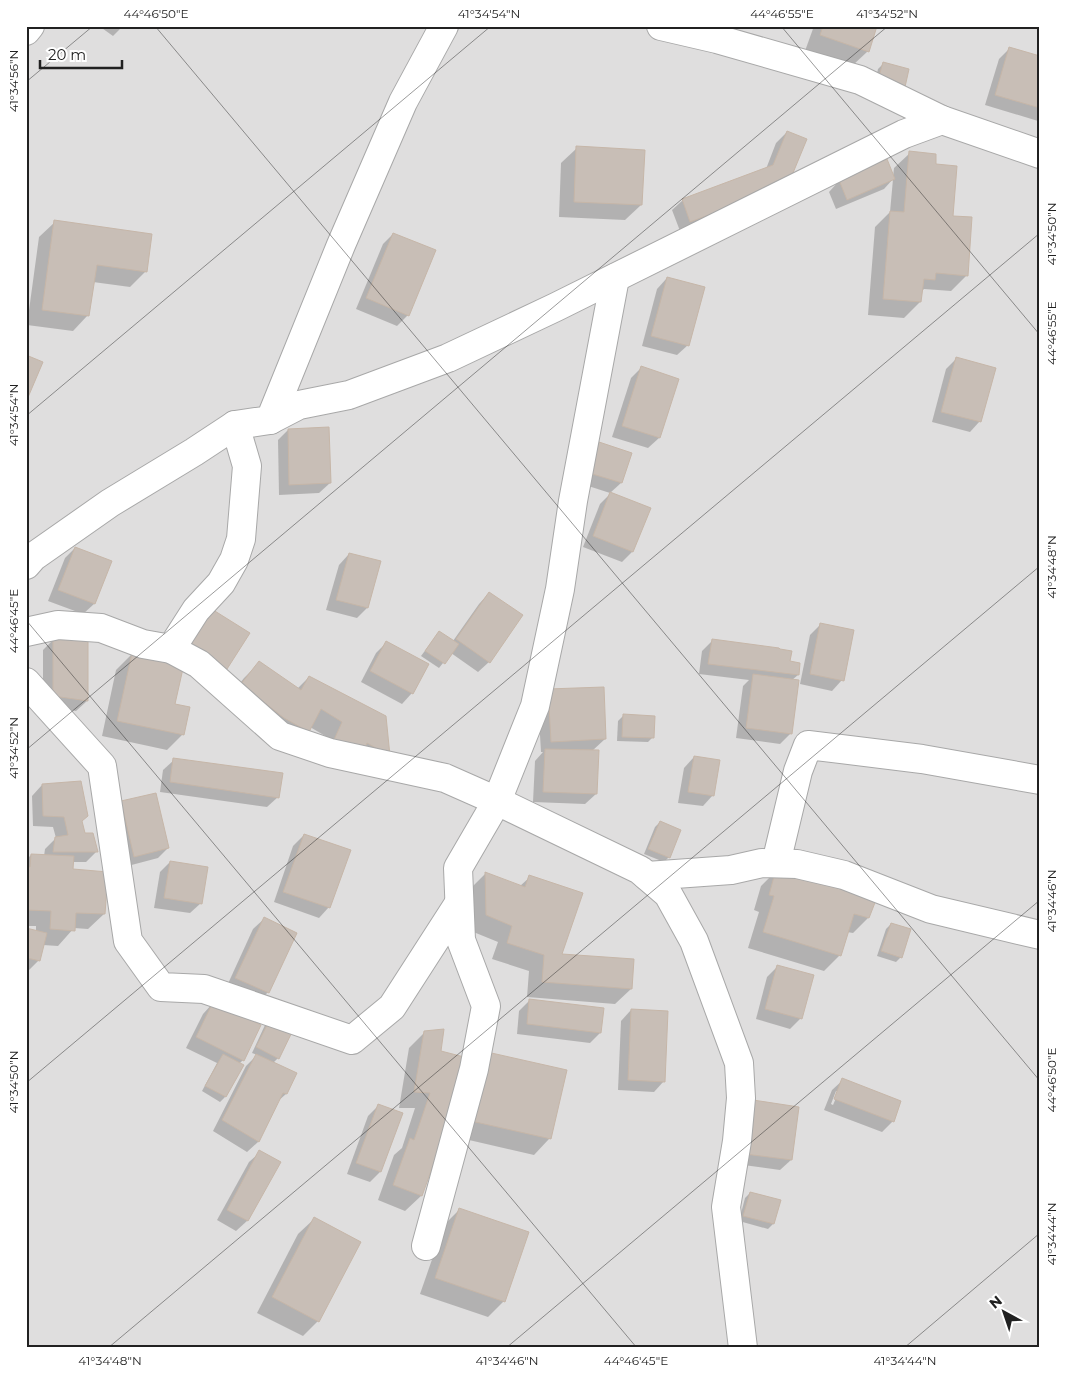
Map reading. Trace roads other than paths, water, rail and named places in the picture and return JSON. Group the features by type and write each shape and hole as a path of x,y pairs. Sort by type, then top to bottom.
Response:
{"street":[{"path":"26,31 30,26"},
{"path":"270,420 341,245 403,102 444,26"},
{"path":"661,26 717,39 860,80 942,120 1040,154"},
{"path":"26,565 33,557 110,503 235,425 270,420 300,405 349,395 448,358 615,278 904,134 942,120"},
{"path":"426,1246 474,1070 486,1006 461,940 458,868 497,801 534,706 560,589 574,501 615,278"},
{"path":"171,649 196,610 221,584 234,560 241,539 247,466 235,425"},
{"path":"26,632 58,625 101,628 143,644 171,649 199,664 280,736 330,753 445,778 640,870 668,894 694,941 739,1063 740,1115 726,1207 743,1348"},
{"path":"26,682 102,766 128,941 161,987 204,989 352,1040 392,1007 460,903"},
{"path":"776,863 798,772 808,745 922,759 1040,780"},
{"path":"647,876 731,870 762,863 797,864 844,875 930,909 1040,935"}]}
